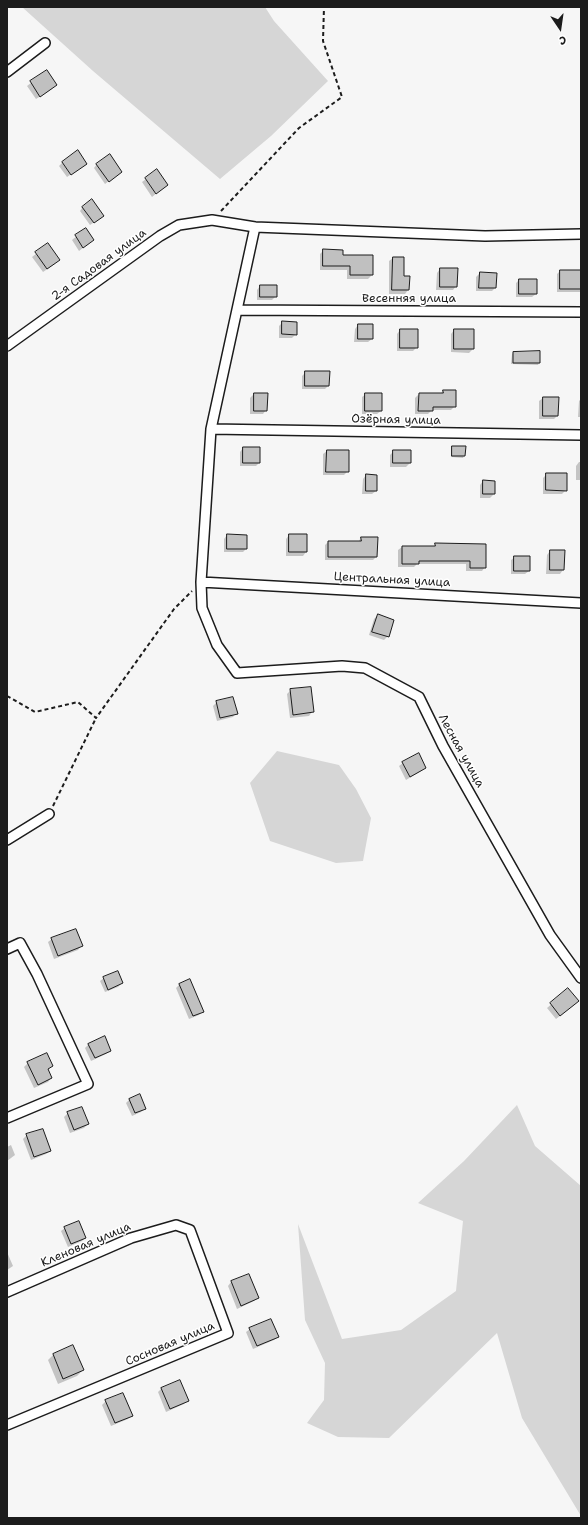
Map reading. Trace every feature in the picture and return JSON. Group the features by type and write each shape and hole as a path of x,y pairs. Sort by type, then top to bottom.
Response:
{"street":[{"path":"7,72 45,43"},
{"name":"2-я Садовая улица","path":"7,346 160,236 179,225 212,220 255,227 485,236 581,234"},
{"path":"201,582 210,429 255,227"},
{"name":"Весенняя улица","path":"237,310 581,312"},
{"name":"Озёрная улица","path":"210,429 581,435"},
{"name":"Центральная улица","path":"201,582 581,603"},
{"name":"Лесная улица","path":"201,582 202,608 217,645 237,673 342,666 365,668 419,698 444,746 550,934 581,978"},
{"path":"7,840 49,814"},
{"path":"7,949 20,943 37,974 88,1084 7,1118"},
{"name":"Кленовая улица","path":"7,1292 131,1238 176,1225"},
{"name":"Сосновая улица","path":"7,1425 228,1334 190,1230 176,1225"}],"path":[{"path":"212,220 299,128 342,97 323,41 324,7"},
{"path":"49,814 96,718 174,608 201,582"},
{"path":"7,696 35,712 78,702 96,718"}],"shaded area":[{"path":"22,7 265,7 274,21 328,81 271,136 220,179 93,71"},
{"path":"277,751 339,765 356,789 371,818 363,861 336,863 270,841 250,783"},
{"path":"517,1105 535,1146 581,1186 581,1516 522,1418 497,1333 389,1438 338,1437 307,1423 324,1400 325,1363 305,1320 298,1224 342,1339 401,1330 456,1291 463,1221 418,1203 464,1161"}],"building":[{"path":"47,70 57,85 40,97 30,81"},
{"path":"78,150 87,164 71,175 62,162"},
{"path":"110,154 122,172 109,182 96,164"},
{"path":"157,169 168,185 156,194 145,178"},
{"path":"92,199 104,216 94,223 82,207"},
{"path":"86,228 94,240 83,248 75,235"},
{"path":"48,243 60,260 47,269 35,252"},
{"path":"323,249 343,250 343,255 373,255 373,275 350,275 350,266 323,266"},
{"path":"393,257 404,257 404,276 410,276 409,290 392,290"},
{"path":"440,268 458,268 457,287 440,287"},
{"path":"560,270 581,270 581,289 560,289"},
{"path":"480,272 497,273 496,288 479,288"},
{"path":"519,279 537,279 537,294 519,294"},
{"path":"260,285 277,285 277,297 260,297"},
{"path":"282,321 297,322 297,335 282,334"},
{"path":"358,324 373,324 373,339 358,339"},
{"path":"400,329 418,329 418,348 400,348"},
{"path":"454,329 474,329 474,349 454,349"},
{"path":"540,351 540,363 513,363 513,352"},
{"path":"305,371 330,371 329,386 305,386"},
{"path":"443,390 456,390 456,407 433,407 433,411 418,411 419,393 443,393"},
{"path":"254,393 268,393 267,411 254,411"},
{"path":"365,393 382,393 382,411 365,411"},
{"path":"543,397 559,397 558,416 543,416"},
{"path":"452,446 466,446 465,456 452,456"},
{"path":"243,447 260,447 260,463 243,463"},
{"path":"327,450 349,450 349,472 326,472"},
{"path":"393,450 411,450 411,463 393,463"},
{"path":"546,473 567,473 567,491 546,490"},
{"path":"366,474 377,475 377,491 366,491"},
{"path":"483,480 495,481 495,494 483,494"},
{"path":"227,534 247,535 247,549 227,549"},
{"path":"289,534 307,534 307,552 289,552"},
{"path":"361,537 378,537 377,557 328,557 328,541 361,541"},
{"path":"435,543 486,544 486,568 470,568 470,561 419,561 419,564 402,564 402,546 435,546"},
{"path":"550,550 565,550 564,570 550,570"},
{"path":"514,556 530,556 530,571 514,571"},
{"path":"378,614 394,620 389,637 372,632"},
{"path":"311,687 314,712 293,715 290,689"},
{"path":"233,697 238,714 220,718 216,701"},
{"path":"419,753 426,768 410,777 402,762"},
{"path":"76,929 83,946 58,956 51,938"},
{"path":"118,971 123,983 108,990 103,977"},
{"path":"190,979 204,1012 193,1016 179,984"},
{"path":"568,988 579,1001 560,1016 550,1003"},
{"path":"105,1036 111,1051 95,1058 88,1044"},
{"path":"47,1053 53,1066 48,1069 52,1078 38,1085 27,1062"},
{"path":"140,1094 146,1109 135,1113 129,1099"},
{"path":"82,1107 89,1124 74,1130 67,1112"},
{"path":"43,1129 51,1151 34,1157 26,1134"},
{"path":"79,1221 86,1238 71,1244 64,1227"},
{"path":"249,1274 259,1298 241,1306 231,1281"},
{"path":"271,1319 279,1337 257,1346 249,1328"},
{"path":"73,1345 84,1370 63,1379 53,1354"},
{"path":"180,1380 189,1401 170,1409 161,1388"},
{"path":"123,1393 133,1416 115,1423 105,1400"}]}
